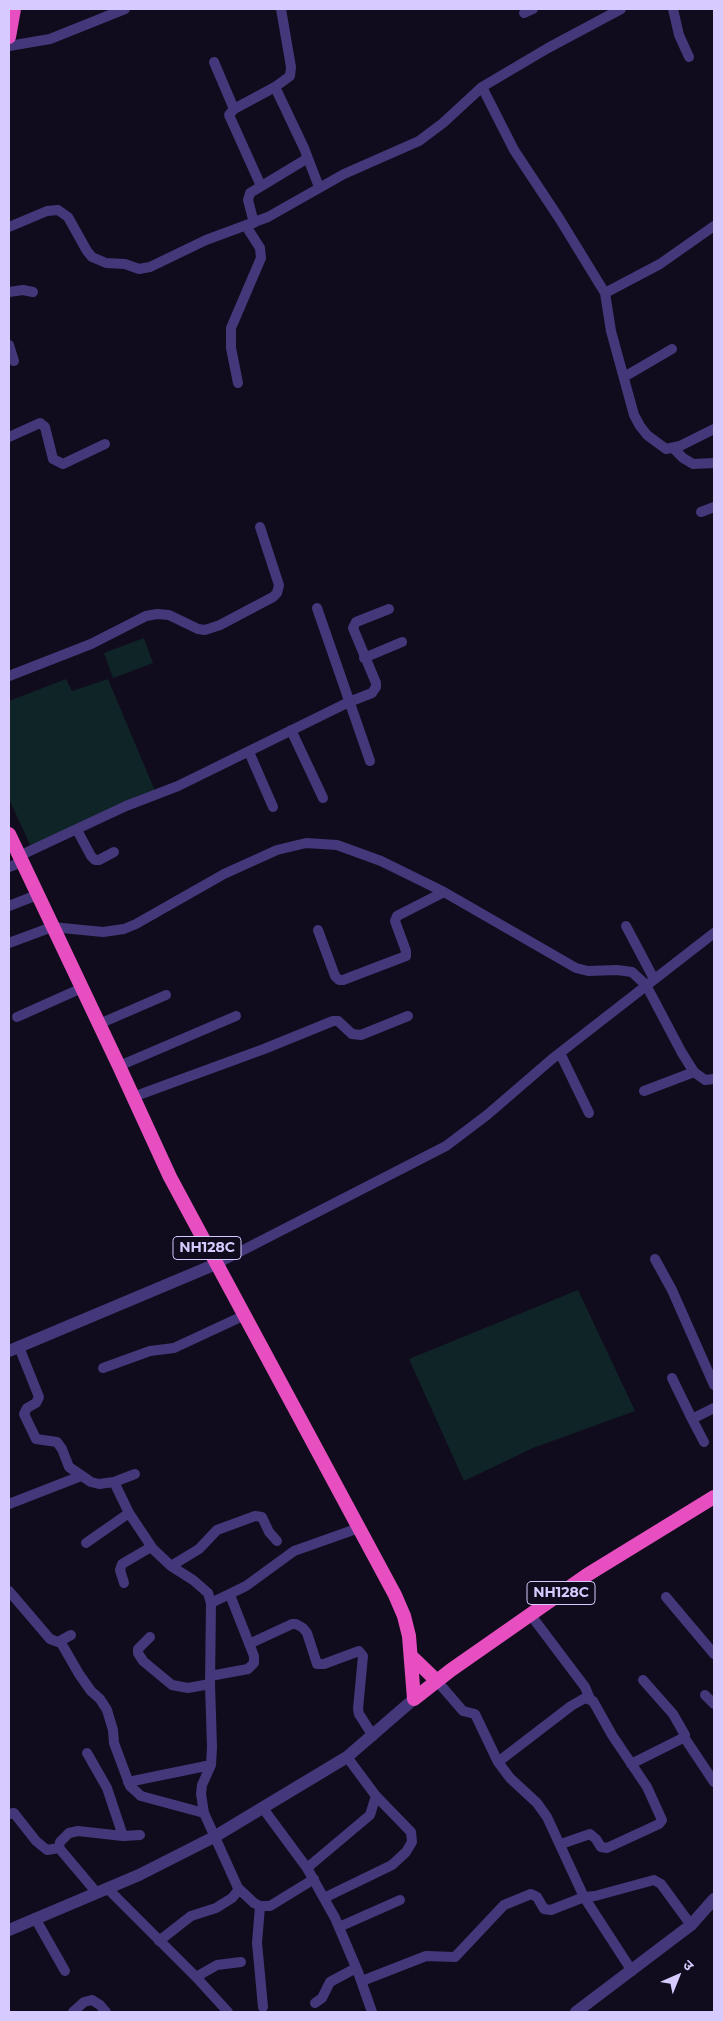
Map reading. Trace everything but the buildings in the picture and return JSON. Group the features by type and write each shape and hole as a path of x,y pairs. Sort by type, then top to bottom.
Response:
{"highway":[{"path":"9,36 14,9"},
{"name":"NH128C","path":"9,836 170,1177 396,1595 404,1616 412,1656 414,1699"},
{"name":"NH128C","path":"414,1699 530,1614 587,1575 714,1497"},
{"path":"412,1656 437,1681"}],"street":[{"path":"9,46 50,39 126,9"},
{"path":"261,186 229,115 234,109 288,79 291,73 281,9"},
{"path":"596,9 601,19"},
{"path":"9,227 47,211 58,210 68,217 92,257 106,263 125,264 139,269 150,267 206,240 284,209 319,187 419,141 443,123 482,88 540,53 621,9"},
{"path":"673,9 679,34 689,57"},
{"path":"214,62 234,109"},
{"path":"276,87 319,187"},
{"path":"482,88 514,150 606,293 611,331 634,415 640,426 647,435 666,449 673,448 714,429"},
{"path":"238,383 231,348 231,328 261,258 260,248 250,224 248,197 261,186 308,158"},
{"path":"606,293 660,264 714,226"},
{"path":"9,292 23,290 33,292"},
{"path":"9,345 14,361"},
{"path":"624,377 672,349"},
{"path":"9,437 40,423 45,427 53,459 62,464 105,444"},
{"path":"673,448 683,458 693,464 714,463"},
{"path":"701,512 714,506"},
{"path":"9,676 91,644 146,616 157,614 169,615 198,629 212,629 273,597 277,593 278,585 260,527"},
{"path":"317,608 370,761"},
{"path":"9,868 21,859 126,806 178,786 349,702 372,693 376,687 353,633 353,625 389,609"},
{"path":"364,658 402,642"},
{"path":"292,730 323,798"},
{"path":"249,752 273,807"},
{"path":"77,830 95,860 99,860 114,852"},
{"path":"9,943 52,926 103,932 124,929 245,864 277,850 306,843 337,845 358,851 444,892 576,968 588,971 625,970 650,982"},
{"path":"318,930 335,976 339,980 343,980 406,956 406,951 395,922 396,916 444,892"},
{"path":"9,906 37,895"},
{"path":"626,926 682,1053 694,1072 705,1080 714,1079"},
{"path":"135,1474 114,1482 99,1484 91,1482 69,1467 57,1442 41,1440 32,1435 24,1414 27,1408 36,1403 38,1397 14,1349 216,1264 446,1146 560,1053 714,933"},
{"path":"17,1017 82,988"},
{"path":"99,1024 166,995"},
{"path":"119,1066 236,1016"},
{"path":"133,1097 264,1050 333,1021 341,1022 352,1034 360,1035 408,1016"},
{"path":"560,1053 589,1113"},
{"path":"644,1091 694,1072"},
{"path":"654,1259 672,1290 713,1378"},
{"path":"103,1368 150,1351 174,1348 245,1315"},
{"path":"672,1378 704,1442"},
{"path":"692,1419 714,1408"},
{"path":"9,1504 81,1476"},
{"path":"114,1482 129,1513 151,1547 172,1566 208,1593 212,1604 210,1680 212,1747 211,1765 202,1785 204,1813 238,1888 260,1906 270,1906 314,1879"},
{"path":"86,1543 129,1513"},
{"path":"172,1566 199,1549 217,1530 255,1516 262,1517 277,1541"},
{"path":"212,1604 264,1574 294,1550 359,1528"},
{"path":"124,1583 120,1570 122,1564 151,1547"},
{"path":"9,1591 50,1639 60,1641 71,1634"},
{"path":"150,1637 138,1649 138,1654 142,1661 172,1686 188,1688 248,1668 254,1663 255,1659 230,1595"},
{"path":"666,1597 714,1654"},
{"path":"530,1614 587,1690 612,1735 647,1787 661,1816 661,1823 607,1848 601,1847 592,1834 587,1833 561,1844"},
{"path":"249,1644 292,1624 296,1624 303,1628 306,1633 317,1664 324,1664 359,1651 363,1656 358,1709 373,1736"},
{"path":"60,1641 79,1674 107,1710 113,1730 114,1743 128,1782 141,1796 204,1813"},
{"path":"643,1680 673,1714 684,1731 684,1737 714,1782"},
{"path":"437,1681 463,1711 475,1714 498,1762 510,1778 537,1803 561,1844 584,1897 632,1971"},
{"path":"705,1694 714,1704"},
{"path":"498,1762 571,1706 585,1698 590,1698"},
{"path":"9,1930 165,1863 214,1837 347,1757 414,1699"},
{"path":"631,1764 684,1737"},
{"path":"87,1753 107,1788 123,1836"},
{"path":"324,1898 392,1866 406,1852 412,1842 411,1832 376,1796 347,1757"},
{"path":"128,1782 211,1765"},
{"path":"308,1868 370,1815 376,1796"},
{"path":"262,1807 308,1868 314,1879 339,1927 362,1981 372,2012"},
{"path":"9,1814 14,1814 36,1841 47,1850 59,1848"},
{"path":"59,1848 60,1842 64,1837 74,1832 123,1836 140,1835"},
{"path":"59,1848 103,1891 159,1941 228,2012"},
{"path":"362,1981 426,1956 455,1957 500,1909 526,1895 534,1895 544,1909 551,1910 584,1897 595,1896 654,1880 660,1884 691,1926"},
{"path":"159,1941 191,1916 216,1908 232,1898 238,1888"},
{"path":"339,1927 400,1900"},
{"path":"260,1906 257,1942 263,2007"},
{"path":"576,2012 691,1926 712,1907"},
{"path":"34,1918 65,1971"},
{"path":"196,1977 217,1965 242,1962"},
{"path":"315,2003 322,1998 330,1982 356,1968"},
{"path":"73,2012 84,2002 92,2000 106,2012"}],"green space":[{"path":"144,638 153,663 113,678 104,653"},
{"path":"66,679 72,691 108,679 155,791 33,851 9,799 9,701"},
{"path":"578,1290 635,1411 533,1448 464,1481 409,1359"}]}
